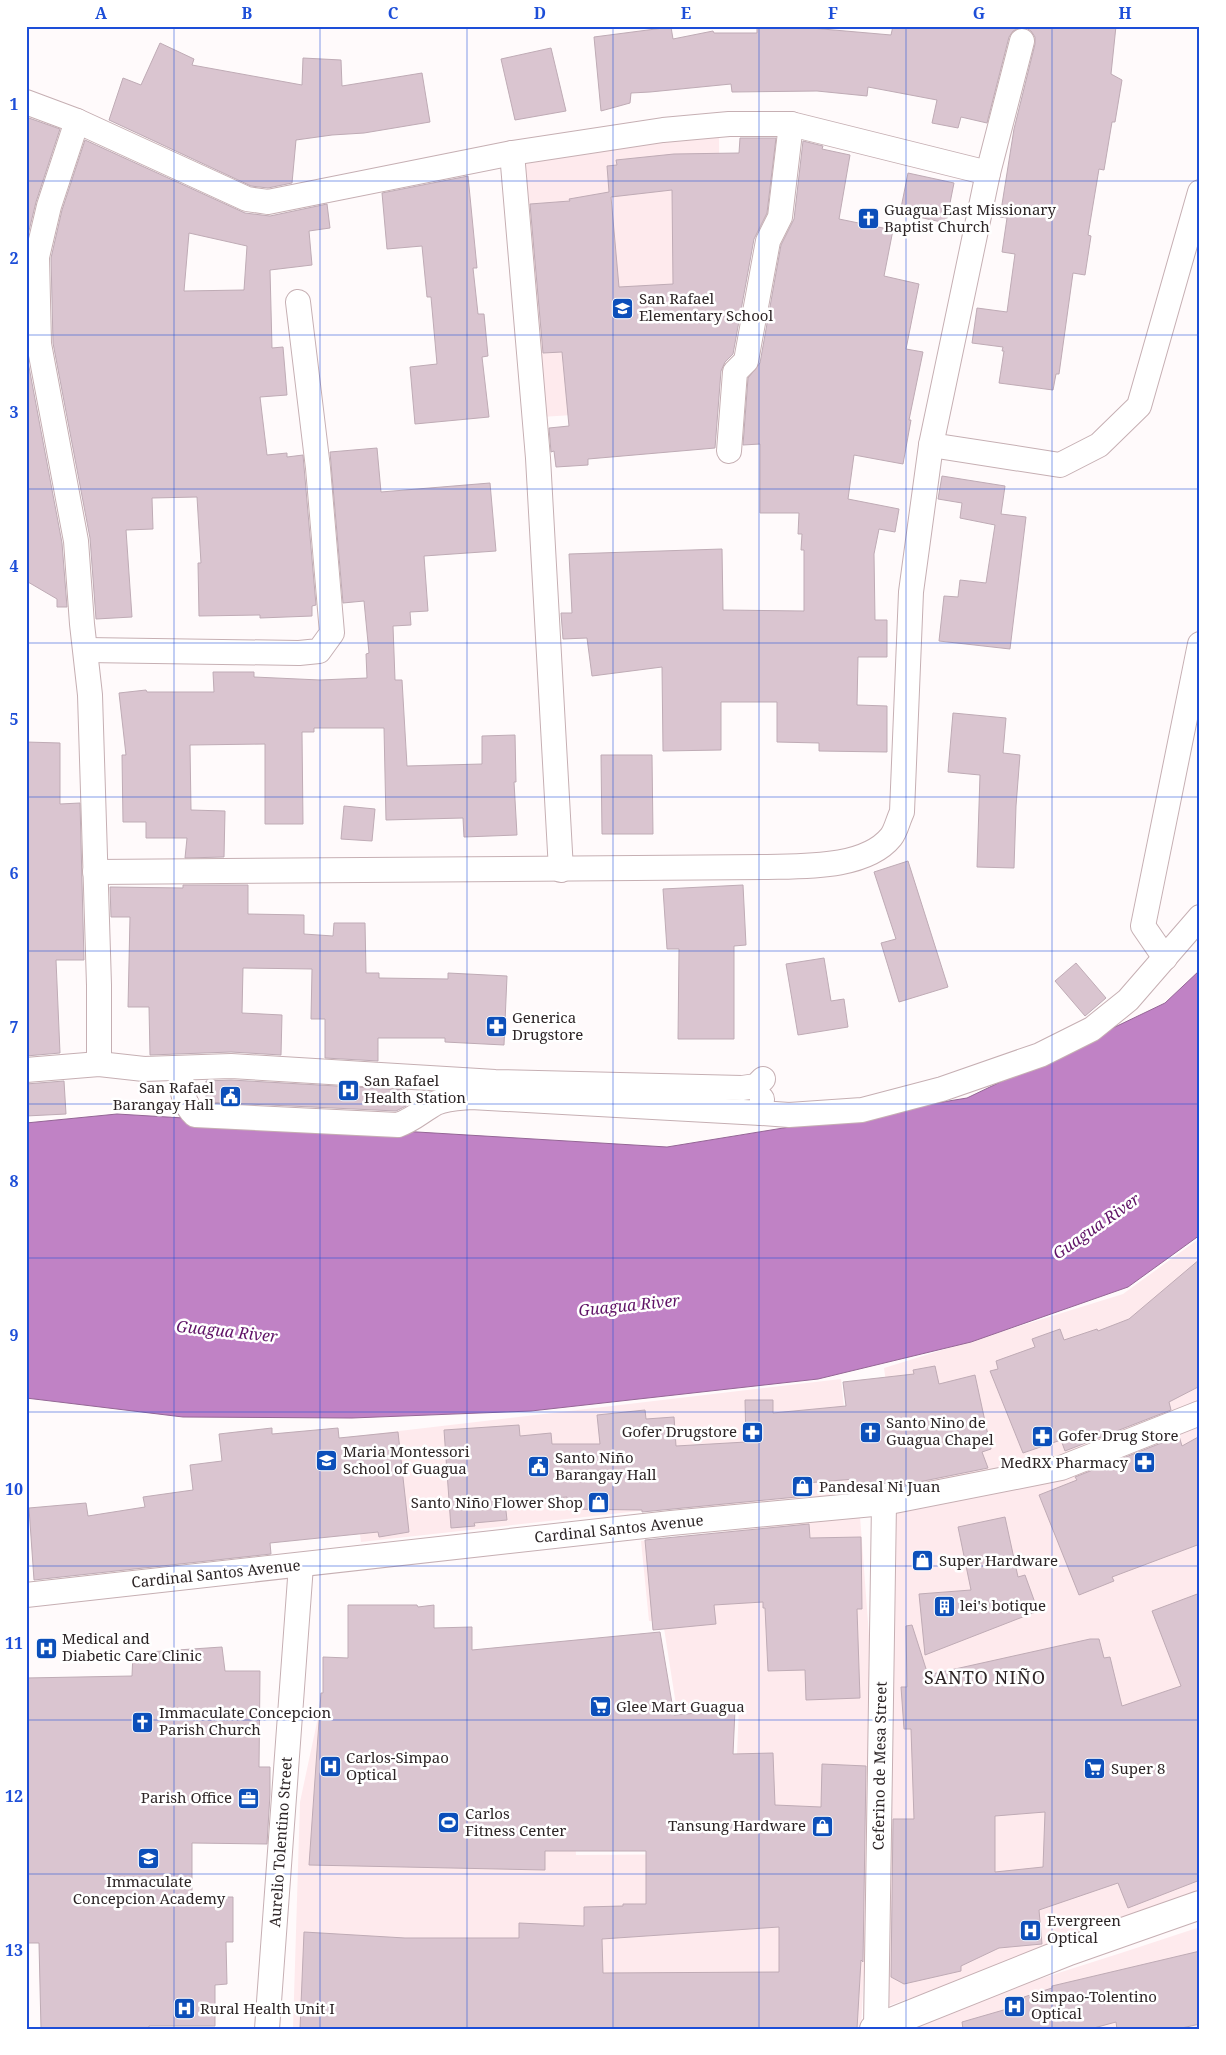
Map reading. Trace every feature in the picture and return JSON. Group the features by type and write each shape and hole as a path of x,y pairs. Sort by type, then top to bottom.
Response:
{"main road":[{"path":"875,2028 1069,1951 1200,1906"}],"street":[{"path":"95,872 765,868 834,864 868,855 891,837 902,812 911,592 932,445 988,173 1022,41"},
{"path":"26,102 78,121 248,199 268,202 512,153 691,127 728,124 791,124 988,173"},
{"path":"78,121 49,206 37,257 39,344 76,541 82,624 90,695 99,985 99,1064"},
{"path":"729,451 735,372 746,362 768,241 780,217 791,124"},
{"path":"512,153 537,450 561,870"},
{"path":"932,445 1060,465 1099,445 1138,406 1200,192"},
{"path":"86,650 299,654 319,651 327,643 332,633 318,468 298,302"},
{"path":"1165,958 1143,926 1200,644"},
{"path":"180,1068 184,1100 195,1115 398,1125 409,1121 437,1103 471,1097 790,1115 862,1110 942,1089 1040,1055 1092,1029 1128,1000 1200,917"},
{"path":"26,1070 99,1064 144,1069 231,1066 495,1082 742,1088 756,1086 763,1079 761,1113"},
{"name":"Cardinal Santos Avenue","path":"26,1595 671,1523 884,1503 1061,1468 1200,1413"},
{"name":"Ceferino de Mesa Street","path":"875,2028 884,1503"},
{"name":"Aurelio Tolentino Street","path":"267,2029 301,1565"}],"shaded area":[{"name":"San Rafael Elementary School","path":"719,134 720,262 684,408 541,417 519,161"},
{"path":"1200,1238 1200,1402 1035,1472 902,1497 884,1368 1123,1294"},
{"path":"841,1379 854,1500 648,1510 361,1542 348,1437"},
{"path":"1200,1427 1200,1897 882,2008 889,1509 1034,1478"},
{"path":"860,1516 872,1675 871,1841 861,2029 293,2029 300,1802 323,1694 573,1795 576,1855 733,1854 739,1706 677,1711 663,1622 649,1621 641,1541"},
{"path":"1200,1927 1200,2029 883,2029 1121,1953"}],"water":[{"name":"Guagua River","path":"1200,970 1200,1235 1128,1287 971,1342 818,1379 531,1411 352,1418 183,1417 26,1398 26,1123 117,1114 667,1147 967,1098 1165,1003"}],"building":[{"path":"893,26 1116,26 1111,74 1122,80 1115,122 1112,122 1104,170 1099,169 1088,235 1091,236 1085,275 1073,273 1059,374 1056,374 1053,390 999,383 1003,347 972,343 977,308 1007,312 1015,254 1002,252 1007,218 1000,217 1014,129 1035,44 1035,37 1031,31 1026,28 1019,28 1013,31 1009,37 987,123 961,117 958,128 932,123 937,100 868,87 867,96 817,91 732,92 731,84 631,93 630,103 601,111 594,37 671,27 673,39 713,31 714,33 757,33 757,28 811,28 891,35"},
{"path":"160,43 194,59 192,65 302,85 303,58 341,60 342,86 422,73 430,122 364,133 296,140 292,183 268,188 251,186 109,120 123,78 141,85"},
{"path":"551,48 566,111 515,120 501,59"},
{"path":"26,117 60,129 36,202 26,243"},
{"name":"San Rafael Elementary School","path":"740,138 776,138 767,213 754,239 733,354 725,362 721,371 715,448 588,459 588,465 556,467 554,451 551,452 549,428 569,426 562,352 543,353 530,204 570,201 569,199 609,192 607,166 617,165 616,160 674,154 739,153","holes":["672,190 673,284 619,287 611,197"]},
{"path":"85,140 245,213 270,216 327,204 330,228 309,231 312,265 270,270 272,348 283,347 287,395 260,397 267,455 287,453 287,457 303,455 316,605 312,606 312,616 260,618 260,615 199,616 198,563 201,563 197,497 152,498 153,529 126,530 132,617 96,619 90,538 53,343 51,258 62,210","holes":["189,233 247,246 244,290 184,291"]},
{"path":"803,141 823,146 822,149 850,155 839,219 893,230 884,276 919,284 906,349 923,352 909,420 911,420 903,464 854,455 848,499 899,509 895,532 879,529 874,554 875,620 887,620 887,657 858,657 857,705 887,706 887,752 819,751 819,743 777,742 777,702 721,702 721,750 663,751 662,667 592,676 587,638 563,639 561,613 572,613 569,554 722,549 723,610 804,611 804,550 801,550 802,534 798,534 799,513 760,513 760,444 743,445 748,378 760,363 781,245 794,219"},
{"path":"908,173 954,183 946,223 900,213"},
{"path":"468,176 477,268 473,268 478,314 484,314 488,356 482,357 489,417 415,424 410,367 437,364 431,297 427,297 422,246 387,249 382,193"},
{"path":"26,351 62,543 67,607 57,607 57,599 28,582"},
{"path":"377,448 381,492 490,483 496,551 424,556 428,611 410,612 411,625 393,626 395,680 402,680 407,766 482,764 482,736 515,735 516,782 514,782 517,835 464,837 463,818 386,820 384,728 314,728 314,732 302,732 303,824 265,824 265,744 190,745 191,810 225,811 224,857 185,858 187,838 146,838 146,822 123,822 122,755 126,755 119,693 146,690 147,692 214,692 213,672 254,672 254,677 320,680 367,678 366,654 369,653 364,601 343,603 330,452"},
{"path":"942,476 1005,486 1001,514 1026,517 1010,649 939,641 944,596 958,597 960,580 986,583 995,525 960,518 962,503 938,499"},
{"path":"953,713 1006,718 1003,753 1020,755 1014,868 977,867 980,775 948,772"},
{"path":"26,742 60,743 60,804 80,803 84,960 56,960 60,1053 26,1056"},
{"path":"601,755 652,755 653,834 602,834"},
{"path":"344,806 375,809 372,841 341,839"},
{"path":"908,861 948,987 899,1002 881,943 896,939 874,872"},
{"path":"183,885 248,885 248,914 304,915 304,934 333,936 334,923 365,923 366,973 379,973 379,978 448,979 448,973 507,976 504,1045 445,1042 445,1038 378,1038 378,1061 325,1058 325,1019 311,1019 312,969 243,968 242,1013 282,1015 281,1055 231,1052 150,1055 149,1007 128,1007 130,917 111,917 110,887 183,888"},
{"path":"743,885 746,945 734,946 734,1039 678,1039 679,949 667,949 663,889"},
{"path":"824,958 831,1001 844,999 848,1027 798,1035 786,964"},
{"path":"1076,963 1106,998 1085,1016 1055,981"},
{"path":"231,1080 407,1090 406,1106 396,1111 206,1102 206,1081"},
{"path":"64,1081 66,1114 26,1116 26,1084"},
{"path":"1200,1259 1200,1386 1169,1402 1171,1410 1065,1451 1061,1440 1023,1453 990,1371 998,1369 996,1361 1035,1347 1032,1339 1060,1329 1064,1340 1097,1329 1098,1331 1129,1319"},
{"path":"935,1366 939,1384 975,1375 991,1449 982,1452 988,1468 904,1485 904,1481 856,1487 855,1479 806,1483 807,1496 642,1512 642,1510 567,1509 567,1497 505,1502 507,1520 474,1523 475,1526 451,1528 444,1430 519,1425 520,1436 551,1433 552,1444 600,1444 597,1415 645,1410 646,1419 674,1417 676,1446 746,1442 745,1400 773,1400 773,1413 846,1406 843,1382 914,1374 913,1370"},
{"path":"272,1428 272,1434 338,1428 339,1438 398,1432 409,1532 379,1537 378,1532 270,1543 271,1554 34,1580 29,1508 86,1503 88,1516 145,1507 143,1497 193,1490 190,1465 222,1461 219,1434"},
{"path":"1179,1436 1182,1446 1200,1436 1200,1544 1112,1577 1114,1581 1079,1595 1039,1495 1077,1480 1075,1477"},
{"path":"1005,1517 1018,1577 1025,1575 1038,1611 925,1655 919,1594 971,1590 958,1527"},
{"path":"809,1524 810,1538 861,1537 862,1609 857,1609 860,1698 806,1700 805,1670 768,1671 765,1608 763,1608 763,1602 714,1605 716,1624 653,1630 645,1540"},
{"path":"1200,1593 1200,1880 1128,1908 1118,1883 1039,1910 1042,1944 999,1948 961,1966 961,1971 904,1984 891,1977 893,1819 914,1819 911,1729 904,1729 901,1687 907,1687 906,1626 912,1625 928,1675 1090,1639 1099,1639 1104,1658 1110,1657 1122,1706 1181,1686 1152,1611","holes":["1045,1812 1043,1867 995,1872 995,1816"]},
{"path":"348,1605 417,1605 418,1607 434,1605 434,1628 472,1627 472,1650 660,1632 674,1715 735,1710 733,1754 773,1753 775,1805 821,1807 822,1764 866,1766 863,1962 861,1960 857,2029 300,2029 304,1932 405,1938 519,1938 519,1923 584,1926 584,1907 646,1904 646,1851 545,1851 545,1870 309,1865 321,1693 323,1693 323,1657 348,1658","holes":["779,1927 779,1972 603,1973 602,1939"]},
{"path":"222,1647 225,1671 260,1671 259,1767 270,1767 270,1794 267,1844 192,1843 192,1897 233,1897 233,1942 226,1942 227,1984 215,1985 215,2026 149,2026 149,2029 41,2029 39,1943 26,1943 26,1678 132,1676 133,1653"},
{"path":"1200,1951 1200,2024 1177,2029 1117,2029 1116,2022 1090,2029 963,2029 962,2022 1007,2009 1006,2003 1052,1988 1052,1986"}],"place":[{"name":"Guagua East Missionary Baptist Church","path":"868,219"},
{"name":"San Rafael Elementary School","path":"623,308"},
{"name":"Generica Drugstore","path":"496,1027"},
{"name":"San Rafael Health Station","path":"348,1090"},
{"name":"San Rafael Barangay Hall","path":"230,1097"},
{"name":"Gofer Drugstore","path":"753,1432"},
{"name":"Santo Nino de Guagua Chapel","path":"870,1432"},
{"name":"Gofer Drug Store","path":"1042,1436"},
{"name":"Maria Montessori School of Guagua","path":"327,1461"},
{"name":"MedRX Pharmacy","path":"1144,1463"},
{"name":"Santo Niño Barangay Hall","path":"539,1467"},
{"name":"Pandesal Ni Juan","path":"803,1487"},
{"name":"Santo Niño Flower Shop","path":"599,1503"},
{"name":"Super Hardware","path":"923,1561"},
{"name":"lei's botique","path":"944,1606"},
{"name":"Medical and Diabetic Care Clinic","path":"46,1648"},
{"name":"Glee Mart Guagua","path":"600,1707"},
{"name":"Immaculate Concepcion Parish Church","path":"143,1722"},
{"name":"Carlos-Simpao Optical","path":"330,1767"},
{"name":"Super 8","path":"1095,1769"},
{"name":"Parish Office","path":"248,1798"},
{"name":"Carlos Fitness Center","path":"449,1823"},
{"name":"Tansung Hardware","path":"822,1826"},
{"name":"Immaculate Concepcion Academy","path":"149,1859"},
{"name":"Evergreen Optical","path":"1031,1930"},
{"name":"Simpao-Tolentino Optical","path":"1015,2006"},
{"name":"Rural Health Unit I","path":"184,2009"}],"district":[{"name":"SANTO NIÑO","path":"985,1678"}]}
